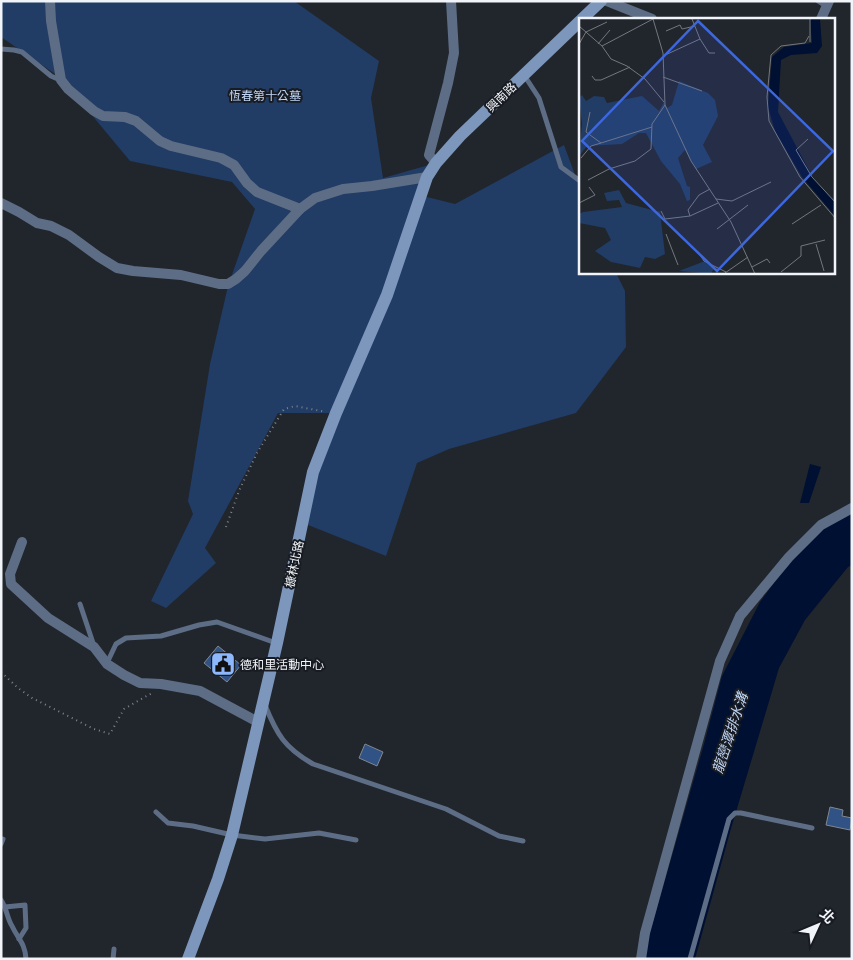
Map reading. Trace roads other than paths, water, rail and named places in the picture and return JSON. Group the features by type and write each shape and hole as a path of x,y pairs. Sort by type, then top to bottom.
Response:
{"street":[{"path":"50,1 51,21 61,80 68,89 94,111 103,116 125,117 136,121 160,141 172,146 221,158 234,165 247,183 257,192 300,209"},
{"path":"436,164 429,155 454,53 451,1"},
{"name":"興南路","path":"583,18 601,1"},
{"path":"607,1 650,18"},
{"path":"821,18 824,3"},
{"name":"興南路","path":"427,177 460,136 579,22"},
{"path":"1,203 37,223 51,226 69,235 118,268 181,275 219,284 228,284 245,271 300,209 315,198 343,189 427,177"},
{"name":"槺林北路","path":"188,959 218,879 232,835 277,643 313,472 336,413 387,295 427,177"},
{"path":"641,959 645,933 720,662 740,616 789,557 821,525 852,508"},
{"path":"22,542 10,574 11,584 48,618 94,647 107,664 140,683 161,684 200,692 258,722"}],"lane":[{"path":"1,49 22,52 51,76 61,80"},
{"path":"523,75 539,98 561,167 579,180"},
{"path":"80,604 94,647"},
{"path":"107,664 116,644 126,638 161,636 217,622 277,643"},
{"path":"264,700 271,720 280,737 290,748 313,764 446,809 499,836 523,841"},
{"path":"156,812 168,823 193,826 232,835 265,839 319,833 356,840"},
{"path":"690,959 729,819 734,813 812,828"},
{"path":"1,900 12,926 26,950 26,959"},
{"path":"5,907 25,906 26,928 19,938"},
{"path":"113,959 114,949"}],"water":[{"path":"810,464 821,467 809,503 800,503"},
{"name":"龍巒潭排水溝","path":"852,510 852,565 848,567 805,620 779,668 730,832 695,959 645,959 649,936 722,676 760,602 788,564 813,537 834,520"}],"place":[{"name":"德和里活動中心","path":"223,664"}],"park label":[{"name":"恆春第十公墓","path":"265,95"}]}
